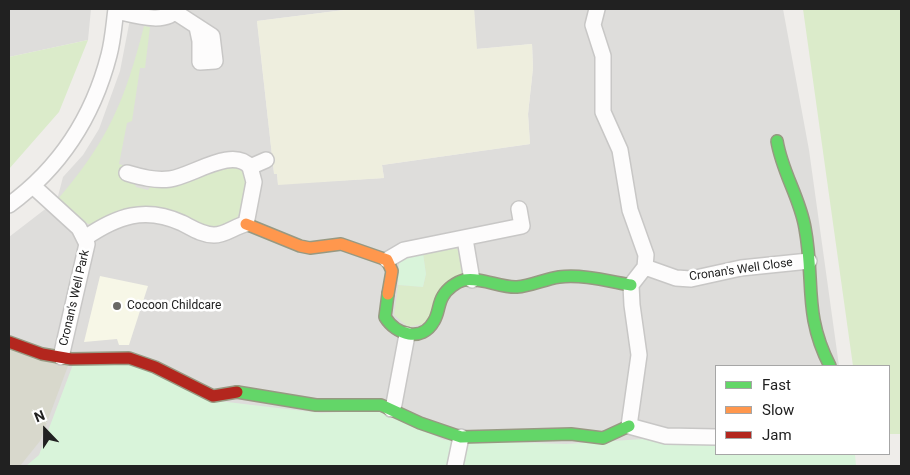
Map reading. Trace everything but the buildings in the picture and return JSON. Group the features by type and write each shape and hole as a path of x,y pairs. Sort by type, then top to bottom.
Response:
{"street":[{"path":"9,342 42,354 61,358 80,359 116,356 136,359 194,384 213,396 240,392 316,405 376,405 391,408 420,423 461,437 482,438 571,434 603,438 620,432 629,426 639,355 631,284 645,267 646,255 644,246 633,224 620,150 603,112 603,56 593,25 597,9"},
{"path":"9,205 55,165 80,129 110,54 116,10 160,18 170,16 175,10 197,27"},
{"path":"777,142 782,168 799,202 809,261 811,312 821,349 829,365"},
{"path":"127,173 154,180 170,179 229,159 241,160 250,167 254,182 246,224"},
{"path":"250,167 266,160"},
{"path":"33,186 79,228 86,238 110,222 135,214 169,217 196,230 213,235 246,224 300,246 310,248 341,244 387,260 392,271 385,317 394,329 407,335 423,332 431,327 439,302 445,292 456,283 472,280 516,286 557,277 572,276 631,284"},
{"path":"387,260 404,250 522,226 518,209"},
{"name":"Cronan's Well Park","path":"61,358 87,250 86,238"},
{"path":"465,239 472,280"},
{"name":"Cronan's Well Close","path":"645,267 676,278 691,279 741,268 809,261"},
{"path":"391,408 394,404 407,335"},
{"path":"629,426 666,436 715,437"},
{"path":"455,466 461,437"}],"shaded area":[{"path":"9,9 91,9 88,40 9,57"},
{"path":"132,9 352,9 257,21 274,173 277,173 278,184 384,178 382,165 530,144 528,114 533,68 532,44 476,49 474,9 783,9 809,150 839,365 715,365 715,454 133,466 9,466 9,237 57,200 63,177 83,155 99,129 120,71"},
{"path":"352,9 474,9 477,49 532,44 533,68 528,114 530,144 382,165 384,178 278,185 277,174 274,174 257,21"},
{"name":"Cocoon Childcare","path":"100,276 148,286 129,345 119,345 117,339 84,342"},
{"path":"9,348 68,366 40,441 20,466 9,466"}],"green space":[{"path":"803,9 901,9 901,434 890,434 890,365 853,365"},
{"path":"144,26 150,27 145,68 140,68 132,121 127,123 119,164 128,167 136,187 148,190 151,186 224,166 239,165 248,175 243,206 239,215 226,227 204,226 170,211 148,207 123,211 91,225 84,222 57,200 75,179 113,119 130,77"},
{"path":"88,40 59,112 9,169 9,57"},
{"path":"455,248 461,251 466,269 423,324 408,327 394,315 398,285 423,287 426,274 423,253"},
{"path":"423,253 426,274 423,287 398,285 399,262 402,259"},
{"path":"75,359 135,363 210,400 321,413 381,410 444,440 566,444 643,439 715,443 715,455 855,455 856,466 26,466 39,455"}],"traffic: fast":[{"path":"777,141 779,152 803,217 808,247 811,297 816,330 830,365"},
{"path":"388,294 385,317 402,332 416,334 429,328 437,315 441,299 455,284 464,280 471,279 517,287 548,279 577,276 631,285"},
{"path":"237,392 316,405 381,405 420,423 461,437 571,434 603,438 629,426"}],"traffic: slow":[{"path":"246,224 300,246 310,248 341,244 387,260 392,271 388,294"}],"traffic: jam":[{"path":"9,342 42,354 71,359 129,358 155,367 213,396 237,392"}],"place":[{"name":"Cocoon Childcare","path":"117,306"}]}
